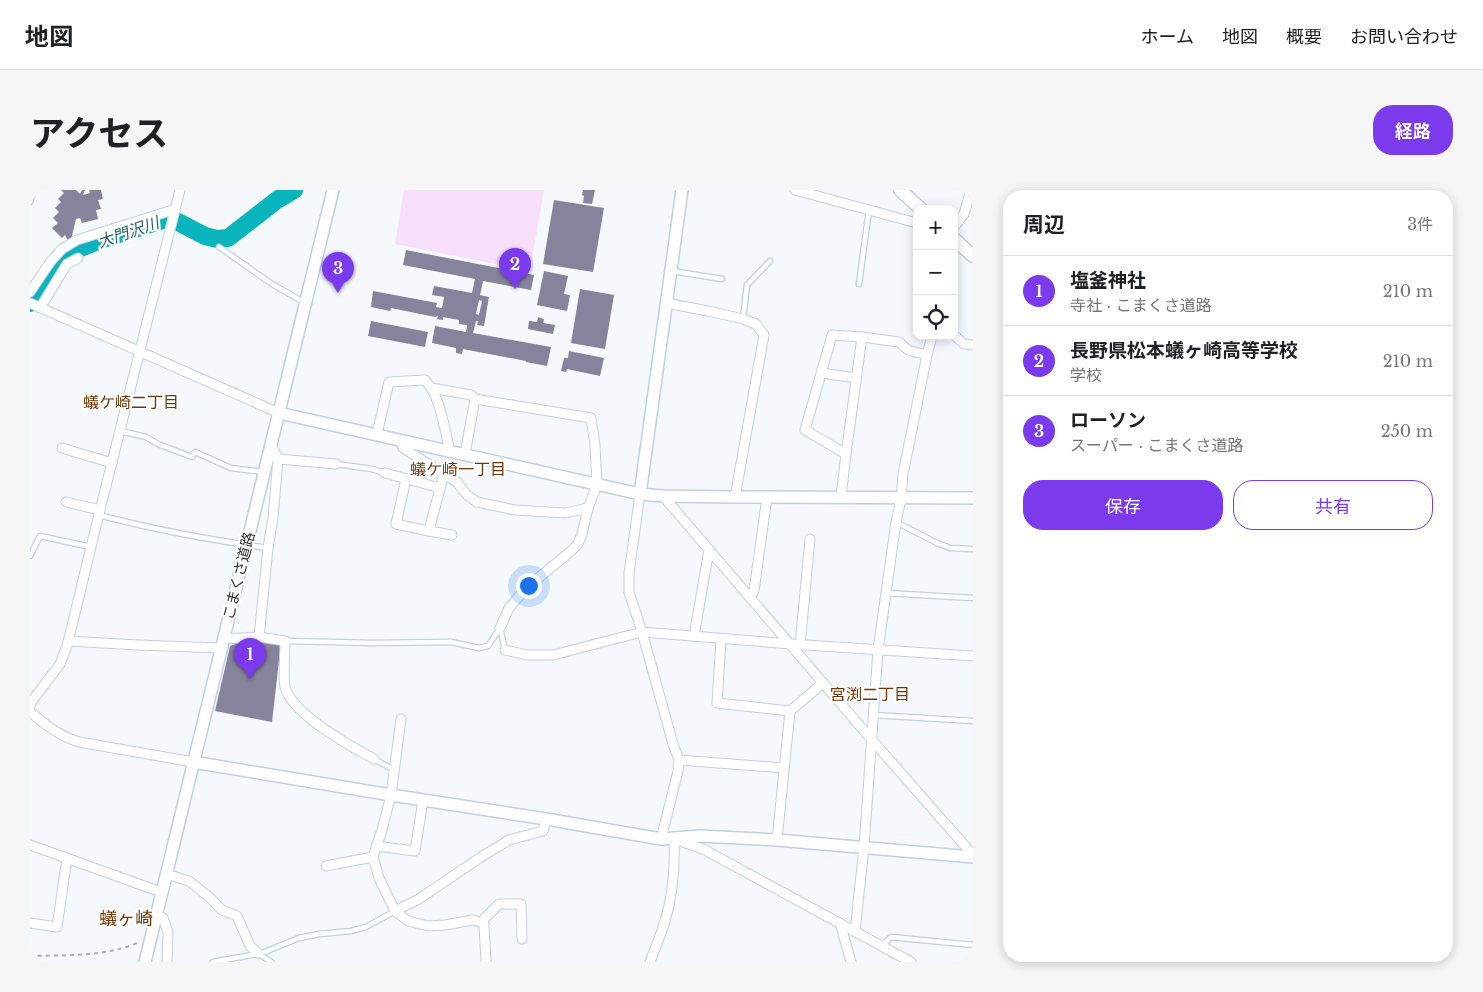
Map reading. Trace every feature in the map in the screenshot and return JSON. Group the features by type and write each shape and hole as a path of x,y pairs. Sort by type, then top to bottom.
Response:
{"main road":[{"path":"900,190 917,205"},
{"path":"958,243 973,256"}],"street":[{"path":"30,706 60,664 68,641 180,190"},
{"name":"こまくさ道路","path":"145,962 155,914 333,190"},
{"path":"661,838 679,760 630,592 629,573 682,190"},
{"path":"795,190 913,222"},
{"path":"958,222 964,214 971,190"},
{"path":"30,292 56,255 77,240 174,216"},
{"path":"78,258 67,264 36,306 279,413 640,494 735,497 973,498"},
{"path":"666,303 743,319 756,324 764,335 735,497"},
{"path":"846,454 805,430 832,335 899,342 908,350 927,355"},
{"path":"841,497 862,337"},
{"path":"958,339 964,344 973,345"},
{"path":"855,932 864,847 878,650 896,522 902,499 903,474 931,340"},
{"path":"822,373 856,378"},
{"path":"377,434 390,382 425,380 432,388 450,451"},
{"path":"432,388 471,395 475,399 591,418 595,445 597,485 588,508 578,544 526,588 509,608 500,628"},
{"path":"465,454 475,399"},
{"path":"400,440 403,448 457,482 466,494 477,502 516,510 566,513 588,508"},
{"path":"259,637 268,548 274,518 278,459 271,444"},
{"path":"62,448 112,463"},
{"path":"278,459 336,464"},
{"path":"385,473 440,488"},
{"path":"430,531 444,474"},
{"path":"406,480 396,524 452,535"},
{"path":"663,496 750,597 796,645 823,683 973,856"},
{"path":"750,597 754,591 767,497"},
{"path":"66,502 99,513"},
{"path":"796,645 810,540"},
{"path":"694,636 709,550"},
{"path":"505,650 527,655 553,655 642,632 796,645 973,656"},
{"path":"68,641 138,645 222,644 259,637 285,641 285,687 295,705 346,744 374,759"},
{"path":"721,639 717,703 790,711"},
{"path":"777,840 790,711 823,683"},
{"path":"30,712 57,734 79,742 391,795 661,838 674,839 700,836 777,840 973,856"},
{"path":"401,719 391,795 373,857 378,878 395,911 408,921 428,926 473,920 481,922 484,925 486,962"},
{"path":"679,760 784,768"},
{"path":"376,846 415,851 423,800"},
{"path":"395,911 419,900 509,840 543,831 546,819"},
{"path":"674,839 703,850 912,962"},
{"path":"650,962 665,920 670,896 675,857 674,839"},
{"path":"31,847 161,892"},
{"path":"326,866 373,857"},
{"path":"30,923 57,926 67,858"},
{"path":"166,874 189,881 222,910 237,916 250,946 258,953"},
{"path":"481,922 499,904 520,904 522,939"},
{"path":"155,914 163,918 168,932 167,962"},
{"path":"840,923 851,962"}],"lane":[{"path":"30,202 34,190"},
{"path":"859,284 869,210"},
{"path":"219,247 272,284 300,300 306,301"},
{"path":"743,319 746,286 770,261"},
{"path":"670,270 722,279"},
{"path":"120,430 146,437 158,444 192,457 195,452 231,468 264,472"},
{"path":"336,464 385,473"},
{"path":"99,513 151,529 268,548"},
{"path":"896,522 950,548 973,549"},
{"path":"30,556 40,536 91,548"},
{"path":"886,592 973,598"},
{"path":"285,641 451,642 479,648 488,646 500,628"},
{"path":"500,628 505,650"},
{"path":"874,716 973,721"},
{"path":"374,759 394,770"},
{"path":"213,962 262,953 299,938 351,931 366,927 395,911"},
{"path":"882,946 891,937 973,945"},
{"path":"258,953 271,962"}],"path":[{"path":"30,956 103,952 129,947 144,940"}],"shaded area":[{"path":"404,190 544,190 530,271 395,244"}],"building":[{"path":"61,190 76,190 80,194 82,190 85,190 83,195 90,193 89,190 101,190 103,199 98,200 101,209 96,210 98,219 82,223 80,218 76,219 71,240 67,239 65,235 62,238 52,228 58,223 53,218 59,212 55,208 61,202 58,199 64,193"},
{"path":"583,190 595,190 592,204 583,203"},
{"path":"554,200 604,208 593,272 543,264"},
{"path":"406,250 534,275 531,290 483,281 480,295 489,297 484,326 477,325 478,321 476,321 473,333 551,347 547,366 463,349 462,354 456,353 456,348 432,343 435,326 466,332 467,325 459,324 459,320 443,317 443,320 437,319 438,316 391,308 390,311 371,307 373,291 437,303 436,307 442,308 444,297 432,295 434,286 472,293 475,279 403,265","holes":["479,300 482,301 479,315 476,314"]},
{"path":"544,271 568,276 564,294 570,295 567,311 537,305"},
{"path":"580,289 614,295 605,349 571,343"},
{"path":"538,317 544,319 543,323 555,325 553,334 528,329 529,321 537,322"},
{"path":"371,321 428,332 425,347 368,336"},
{"path":"569,351 604,358 600,376 567,369 566,372 561,371 564,358 568,358"},
{"path":"257,640 281,643 272,722 215,711 230,646 244,641"}],"waterway":[{"name":"大門沢川","path":"30,303 63,259 78,249 166,219 178,222 205,236 217,239 228,238 277,200 294,190"}],"place":[{"name":"長野県松本蟻ヶ崎高等学校","path":"515,289"},
{"name":"ローソン","path":"338,293"},
{"name":"塩釜神社","path":"250,679"}],"district":[{"name":"蟻ケ崎二丁目","path":"131,402"},
{"name":"蟻ケ崎一丁目","path":"458,469"},
{"name":"宮渕二丁目","path":"870,694"},
{"name":"蟻ヶ崎","path":"126,919"}]}
